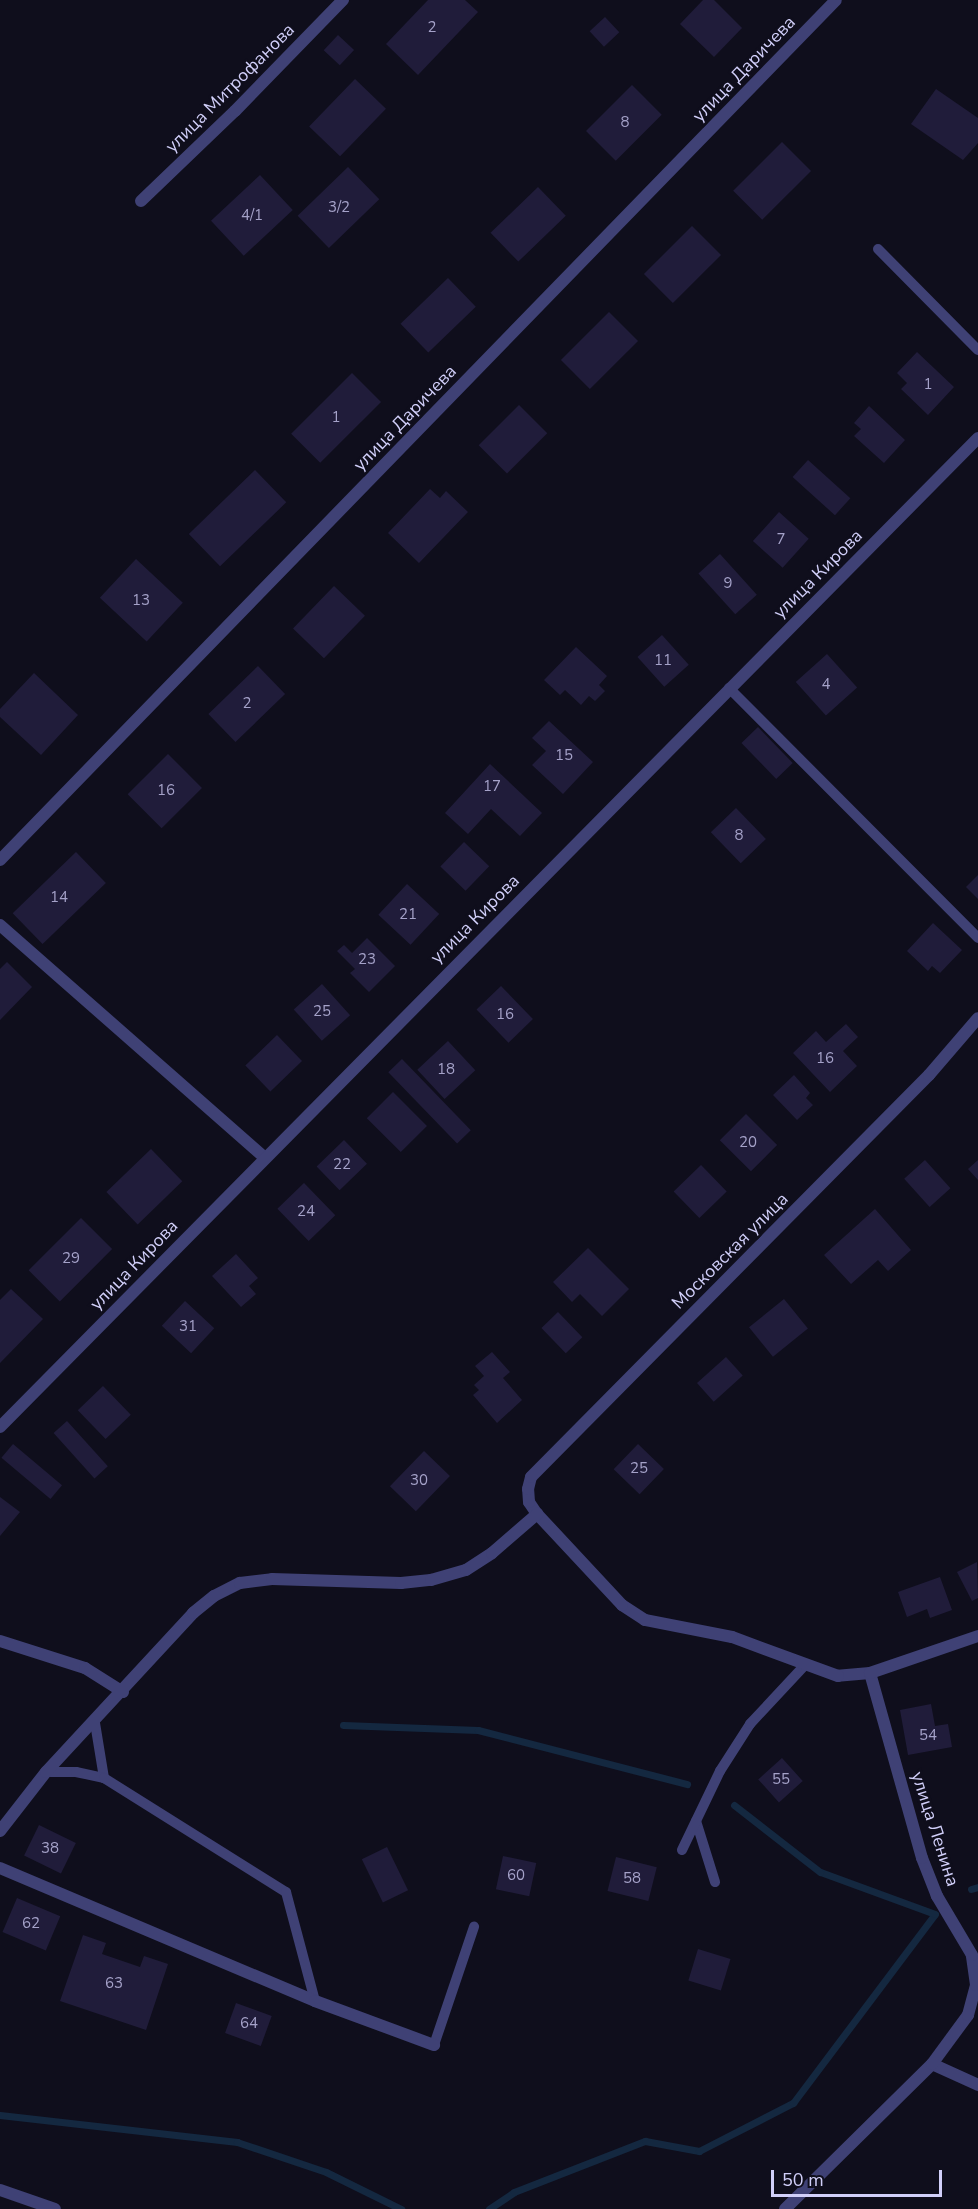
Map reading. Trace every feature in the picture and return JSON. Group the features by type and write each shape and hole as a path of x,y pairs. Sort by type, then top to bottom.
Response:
{"street":[{"name":"улица Митрофанова","path":"141,201 235,111 342,0"},
{"name":"улица Даричева","path":"0,860 836,0"},
{"name":"улица Кирова","path":"0,1427 264,1157 978,438"},
{"path":"0,925 264,1157"},
{"name":"Московская улица","path":"537,1514 529,1502 531,1477 929,1075 978,1018"},
{"path":"0,1831 46,1772 95,1723 193,1613 214,1596 240,1583 272,1579 401,1583 431,1580 465,1570 492,1554 537,1514 622,1605 645,1620 732,1637 838,1676 870,1672 978,1636"},
{"path":"0,1641 85,1668 123,1692"},
{"name":"улица Ленина","path":"785,2209 932,2064 968,2015 976,1985 972,1955 937,1896 922,1858 870,1672"},
{"path":"0,1868 315,2001 434,2045"},
{"path":"932,2064 978,2085"},
{"path":"0,2190 40,2206 55,2209"}],"lane":[{"path":"878,249 978,350"},
{"path":"729,688 978,938"},
{"path":"682,1850 720,1771 750,1724 805,1665"},
{"path":"95,1723 104,1778"},
{"path":"46,1772 104,1778 286,1893 315,2001"},
{"path":"696,1821 715,1882"},
{"path":"434,2045 474,1927"}],"building":[{"path":"428,0 465,0 478,12 418,75 386,44"},
{"path":"703,0 714,0 742,28 714,57 680,24"},
{"path":"605,17 619,32 604,47 590,31"},
{"path":"338,35 354,50 340,65 324,50"},
{"path":"355,79 386,109 340,156 309,126"},
{"path":"632,85 662,115 616,161 586,131"},
{"path":"936,89 978,118 978,143 963,160 911,124"},
{"path":"782,142 811,171 762,220 733,191"},
{"path":"348,167 379,199 329,248 298,216"},
{"path":"260,175 293,210 244,256 211,221"},
{"path":"538,187 566,216 518,262 491,233"},
{"path":"692,226 721,255 673,303 644,274"},
{"path":"448,278 476,307 428,353 401,324"},
{"path":"609,312 638,341 590,389 561,360"},
{"path":"917,352 954,387 928,415 901,389 907,383 897,373"},
{"path":"352,373 381,402 320,463 291,434"},
{"path":"519,405 547,433 507,474 479,445"},
{"path":"869,406 905,440 884,463 854,436 861,429 854,423"},
{"path":"808,460 850,498 835,515 793,477"},
{"path":"255,470 286,502 220,566 189,534"},
{"path":"430,489 440,498 446,491 468,512 419,563 388,533"},
{"path":"779,512 809,539 783,568 753,541"},
{"path":"720,554 757,595 735,614 698,573"},
{"path":"136,559 183,603 147,641 100,598"},
{"path":"334,586 365,616 324,658 293,628"},
{"path":"662,635 689,665 664,687 637,657"},
{"path":"576,647 607,676 599,685 605,691 595,701 589,696 581,705 565,690 560,695 544,680"},
{"path":"827,654 857,687 826,716 796,682"},
{"path":"258,666 285,694 235,742 208,714"},
{"path":"34,673 78,715 41,755 0,717 0,709"},
{"path":"549,721 593,762 563,794 532,765 546,751 532,738"},
{"path":"758,727 793,763 776,779 741,743"},
{"path":"168,754 202,788 162,828 128,794"},
{"path":"490,764 542,813 520,836 491,809 468,834 445,813"},
{"path":"736,808 766,839 741,863 711,832"},
{"path":"464,842 489,866 466,891 440,866"},
{"path":"76,852 106,883 43,944 13,913"},
{"path":"978,875 978,899 966,887"},
{"path":"407,884 439,914 411,945 378,915"},
{"path":"933,923 962,950 940,973 932,966 928,971 907,951"},
{"path":"367,938 395,966 369,992 350,973 355,969 337,951 344,945 352,953"},
{"path":"7,962 32,987 0,1020 0,969"},
{"path":"322,984 350,1015 322,1041 294,1009"},
{"path":"501,986 533,1019 508,1043 477,1010"},
{"path":"846,1024 858,1037 843,1051 857,1066 830,1092 793,1053 816,1031 826,1042"},
{"path":"277,1035 302,1061 270,1091 245,1066"},
{"path":"448,1041 475,1070 445,1099 417,1070"},
{"path":"402,1059 471,1130 457,1143 388,1072"},
{"path":"794,1075 810,1093 806,1098 813,1105 797,1120 773,1095"},
{"path":"393,1092 427,1126 401,1152 367,1118"},
{"path":"746,1114 777,1145 751,1171 720,1140"},
{"path":"344,1140 367,1164 340,1190 317,1166"},
{"path":"151,1149 182,1181 138,1224 106,1192"},
{"path":"925,1160 950,1188 930,1207 904,1179"},
{"path":"978,1160 978,1180 968,1169"},
{"path":"701,1165 727,1192 699,1218 674,1191"},
{"path":"304,1183 335,1215 309,1241 277,1209"},
{"path":"875,1209 911,1250 888,1271 878,1260 851,1284 824,1255"},
{"path":"81,1218 112,1249 60,1301 29,1270"},
{"path":"588,1248 629,1289 602,1316 580,1294 572,1302 553,1282"},
{"path":"236,1254 258,1278 249,1286 256,1294 241,1307 212,1276"},
{"path":"11,1289 43,1319 0,1363 0,1300"},
{"path":"784,1299 808,1329 773,1357 749,1327"},
{"path":"185,1301 214,1328 191,1353 162,1326"},
{"path":"558,1312 582,1337 566,1353 541,1328"},
{"path":"492,1352 510,1372 503,1378 522,1400 497,1423 473,1395 479,1390 474,1385 484,1376 475,1366"},
{"path":"726,1357 743,1376 714,1402 697,1383"},
{"path":"103,1386 131,1415 106,1439 78,1410"},
{"path":"67,1421 108,1466 94,1478 54,1433"},
{"path":"13,1444 62,1485 50,1499 1,1458"},
{"path":"638,1444 664,1469 640,1494 614,1469"},
{"path":"424,1451 450,1476 416,1511 390,1486"},
{"path":"0,1497 20,1512 0,1536"},
{"path":"977,1562 978,1598 972,1601 957,1572"},
{"path":"940,1577 952,1610 930,1618 927,1609 907,1617 898,1592"},
{"path":"931,1704 935,1726 948,1724 952,1747 908,1755 900,1710"},
{"path":"782,1758 803,1781 779,1802 758,1779"},
{"path":"39,1825 76,1843 61,1874 24,1856"},
{"path":"387,1847 408,1890 383,1902 362,1859"},
{"path":"503,1856 536,1863 529,1896 496,1889"},
{"path":"616,1857 657,1867 648,1901 608,1891"},
{"path":"17,1898 60,1916 46,1950 3,1932"},
{"path":"83,1935 106,1943 102,1954 140,1967 144,1956 168,1964 146,2030 60,2001"},
{"path":"698,1949 731,1959 721,1990 688,1981"},
{"path":"236,2003 272,2016 261,2046 225,2033"}],"waterway":[{"path":"343,1725 478,1730 687,1784"},
{"path":"489,2209 514,2192 645,2141 699,2151 793,2103 935,1914 820,1872 734,1805"},
{"path":"971,1889 978,1887"},
{"path":"0,2115 237,2142 326,2172 401,2209"}]}
